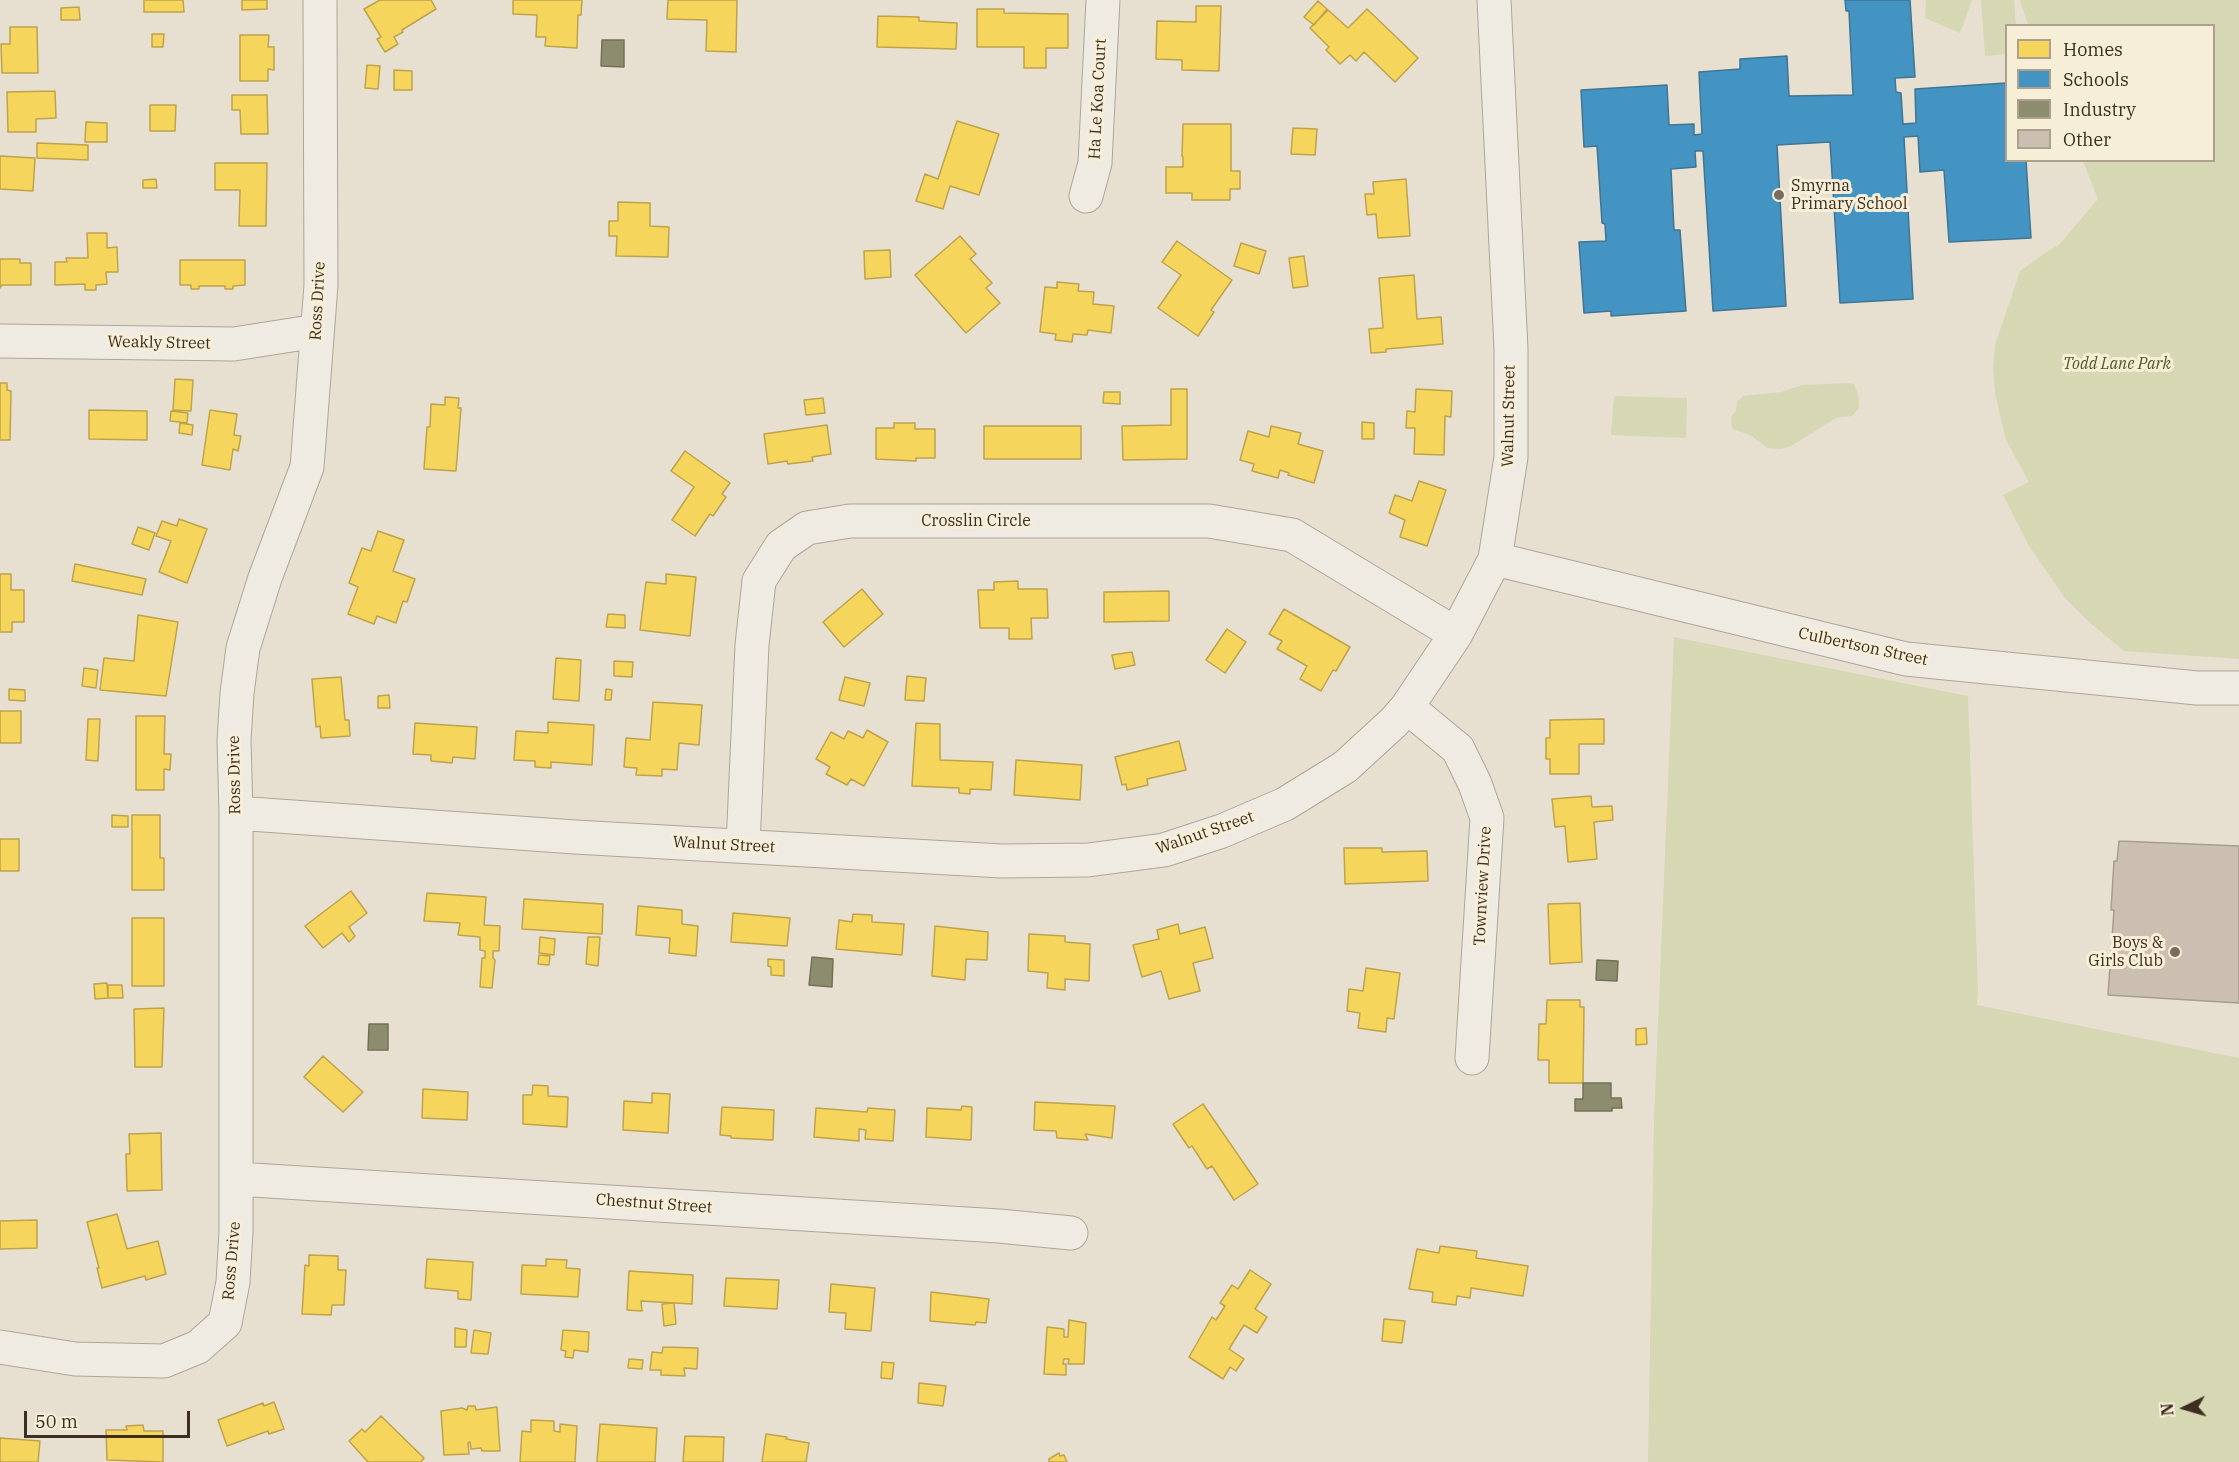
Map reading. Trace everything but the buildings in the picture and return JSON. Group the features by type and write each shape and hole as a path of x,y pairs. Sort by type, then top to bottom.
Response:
{"street":[{"name":"Ross Drive","path":"0,1347 75,1359 164,1360 198,1347 225,1323 233,1282 236,1179 234,740 237,693 243,648 265,578 307,467 321,274 320,0"},
{"name":"Ha Le Koa Court","path":"1086,196 1095,163 1103,0"},
{"name":"Walnut Street","path":"236,813 575,837 1002,861 1088,860 1164,850 1222,831 1285,804 1345,767 1407,707 1456,634 1495,559 1511,457 1510,350 1494,0"},
{"name":"Weakly Street","path":"0,341 234,344 317,331"},
{"name":"Crosslin Circle","path":"743,846 752,645 759,581 781,546 807,528 850,521 1209,521 1292,535 1456,634"},
{"name":"Culbertson Street","path":"1495,559 1906,659 2187,687 2239,688"},
{"name":"Townview Drive","path":"1407,707 1458,749 1475,784 1487,818 1472,1058"},
{"name":"Chestnut Street","path":"236,1179 999,1226 1071,1233"}],"green space":[{"path":"1926,0 1972,0 1960,33 1925,18"},
{"path":"1981,0 2014,0 2016,24 2005,24 2005,54 1985,56"},
{"name":"Todd Lane Park","path":"2020,0 2239,0 2239,659 2124,651 2089,622 2064,597 2029,546 2003,495 2029,482 2006,440 1995,393 1993,368 1995,345 2020,271 2055,246 2057,247 2098,199 2083,162 2215,162 2215,24 2028,24"},
{"path":"1854,384 1858,394 1859,408 1852,416 1836,418 1791,446 1781,449 1767,448 1752,436 1733,429 1731,425 1731,417 1736,410 1737,402 1743,396 1781,392 1802,385"},
{"path":"1614,396 1687,398 1686,438 1611,435"},
{"path":"1674,637 1968,696 1977,1005 2239,1058 2239,1462 1648,1462 1654,1120"}],"place":[{"name":"Smyrna Primary School","path":"1779,195"},
{"name":"Boys & Girls Club","path":"2175,952"}]}
